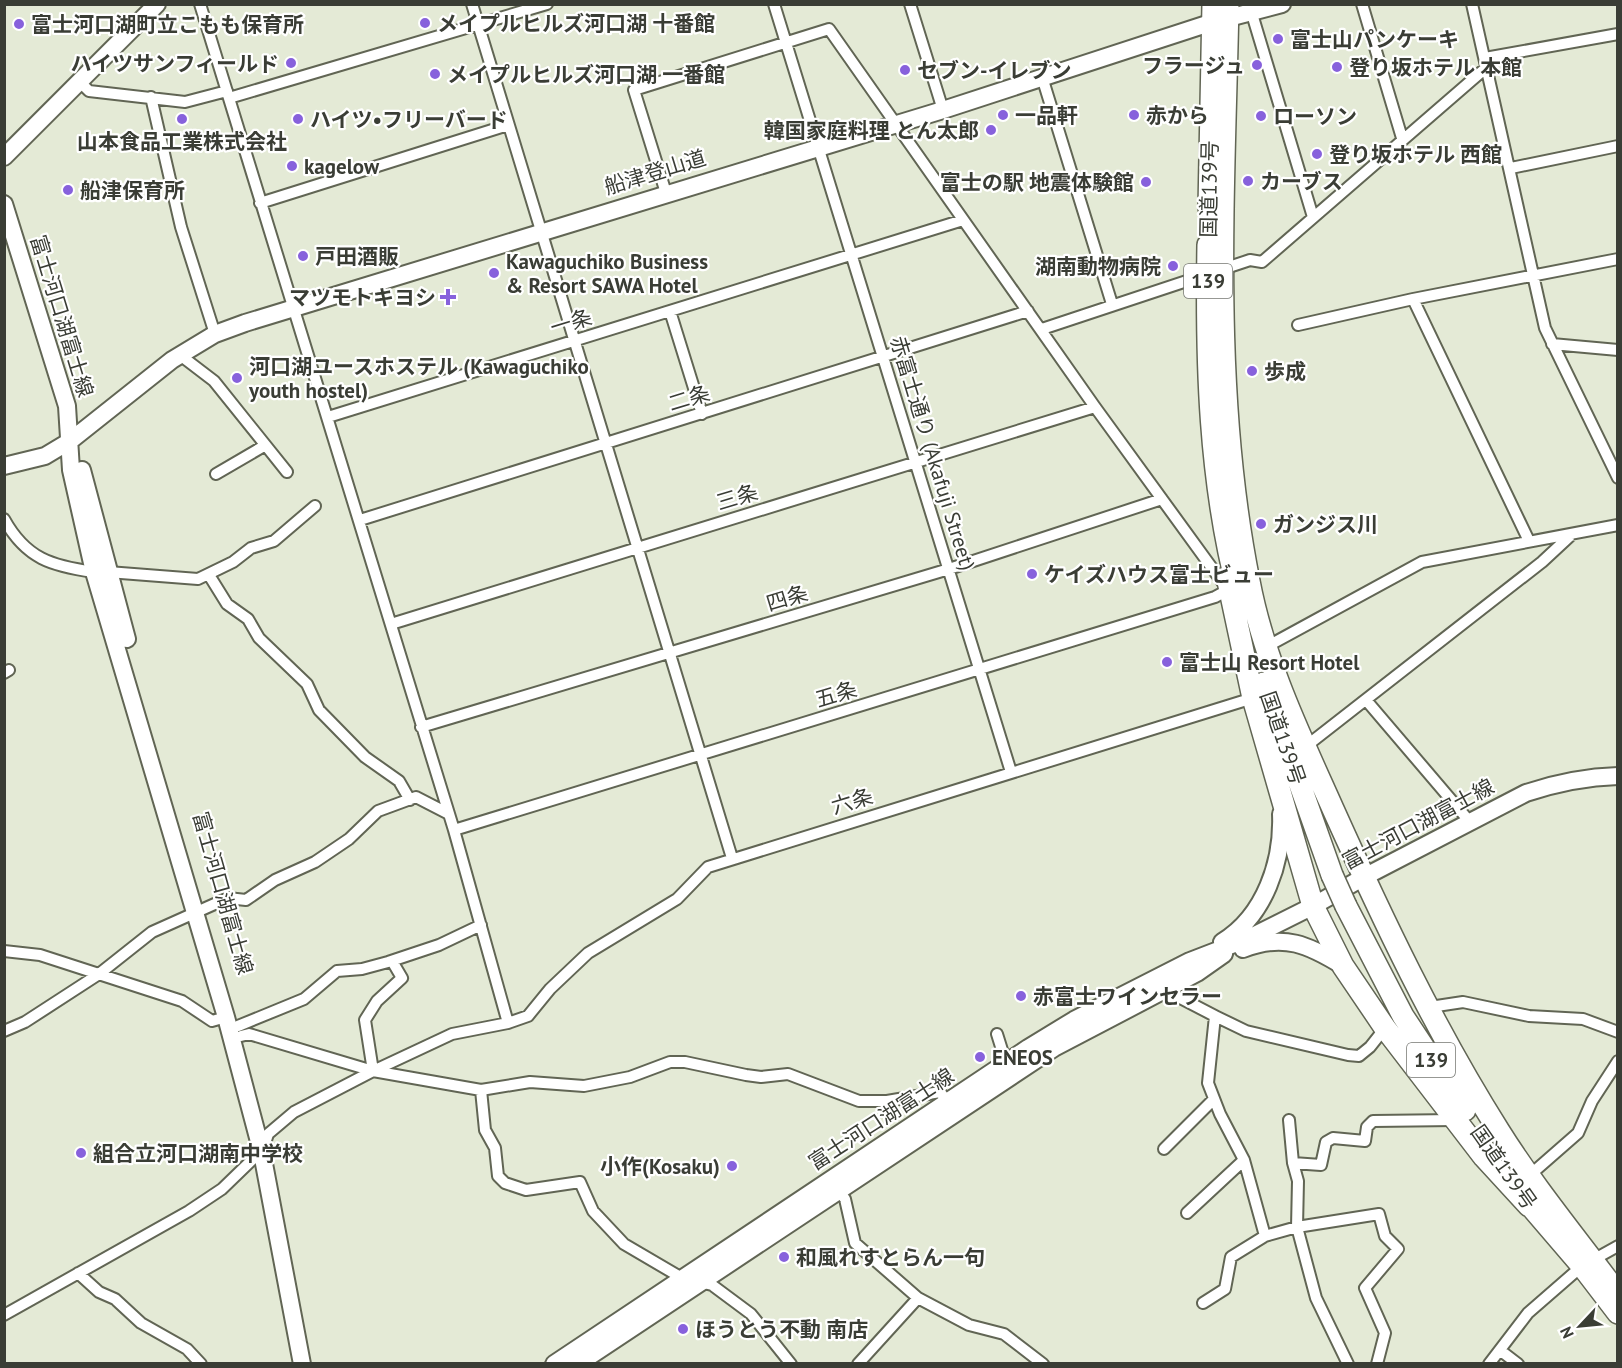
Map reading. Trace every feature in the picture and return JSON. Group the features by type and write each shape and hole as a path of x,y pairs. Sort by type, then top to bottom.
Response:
{"highway":[{"name":"国道139号","path":"1221,12 1215,271 1208,366 1214,448 1229,557 1251,645 1332,875 1403,1016 1529,1206 1617,1294"},
{"name":"国道139号","path":"1215,271 1229,454 1249,584 1266,647 1305,747 1364,877 1449,1048 1494,1124 1530,1175 1617,1313"},
{"path":"1229,557 1228,590 1253,698 1313,906 1344,966 1385,1028 1484,1157 1529,1206"}],"main road":[{"path":"4,157 81,83 157,4"},
{"name":"船津登山道","path":"4,466 45,456 70,441 180,355 215,334 292,308 818,146 943,110 1221,12 1252,14 1282,4"},
{"name":"富士河口湖富士線","path":"4,204 67,406 70,441 81,466 101,572 199,909 268,1134 312,1364"},
{"name":"富士河口湖富士線","path":"578,1364 690,1280 1008,1070 1074,1020 1160,984 1526,793 1553,784 1591,777 1617,776"},
{"path":"1193,967 1240,928 1260,904 1273,874 1282,840 1280,796"},
{"path":"1193,967 1254,945 1285,941 1314,948 1344,966"},
{"name":"富士河口湖富士線","path":"235,1027 302,1364"},
{"name":"富士河口湖富士線","path":"554,1364 838,1190 952,1107"}],"street":[{"path":"200,4 292,308 360,520 420,727 454,830 508,1023"},
{"path":"472,4 732,858"},
{"path":"81,83 90,91 185,102 228,94 478,26 547,4"},
{"name":"赤富士通り (Akafuji Street)","path":"774,4 1011,772"},
{"path":"910,4 943,110"},
{"path":"1362,4 1402,138"},
{"path":"1472,4 1511,168 1545,328 1617,478"},
{"path":"1252,14 1313,217"},
{"path":"666,193 634,90 829,29 1095,407 1228,590"},
{"path":"1042,329 1250,260 1262,262 1486,63 1617,34"},
{"path":"1042,77 1112,304"},
{"path":"151,97 181,227 215,334"},
{"path":"260,203 508,125"},
{"path":"1511,168 1617,146"},
{"name":"一条","path":"327,417 963,220"},
{"path":"1298,325 1413,299 1617,259"},
{"path":"1413,299 1529,541"},
{"path":"670,311 702,414"},
{"name":"二条","path":"360,520 1028,311"},
{"path":"1552,344 1617,350"},
{"path":"180,355 214,381 287,472"},
{"name":"三条","path":"391,624 1095,407"},
{"path":"216,474 264,446"},
{"name":"四条","path":"420,727 949,569 1162,499"},
{"path":"4,519 15,537 40,560 59,567 189,579 209,575 251,548 274,541 315,506"},
{"path":"1266,647 1422,562 1529,541 1571,536 1617,525"},
{"path":"1305,747 1542,562 1571,536"},
{"path":"209,575 227,604 248,619 259,638 307,684 319,710 365,757 399,781 410,800"},
{"name":"五条","path":"454,830 980,670 1215,597 1228,590"},
{"name":"六条","path":"268,1134 294,1112 452,1034 508,1023 528,1016 550,989 588,954 677,899 708,867 1253,698"},
{"path":"1366,700 1470,822"},
{"path":"4,1031 25,1022 99,974 152,932 199,909 228,898 246,900 275,880 315,862 349,839 378,811 416,797 449,814"},
{"path":"235,1027 304,999 337,971 362,969 392,961 439,945 481,925"},
{"path":"4,951 40,955 99,974 182,1001 212,1021 373,1071 481,1090 530,1082 584,1086 630,1077 670,1062 685,1062 761,1077 788,1074 859,1101 887,1101 940,1092 952,1107"},
{"path":"373,1071 365,1020 377,1001 402,978 392,961"},
{"path":"1160,984 1246,1031 1348,1055 1359,1056 1370,1047 1385,1028"},
{"path":"1430,1007 1463,1002 1528,1016 1583,1019 1617,1032"},
{"path":"1215,1016 1208,1083 1244,1160 1265,1236"},
{"path":"998,1034 1008,1070"},
{"path":"1530,1175 1578,1133 1592,1101 1617,1061"},
{"path":"481,1090 485,1130 495,1148 498,1176 505,1183 526,1190 580,1182 594,1211 624,1245 690,1280 712,1285 751,1314 791,1364"},
{"path":"1164,1149 1214,1099"},
{"path":"1289,1120 1293,1163 1298,1181 1297,1227 1317,1298 1348,1364"},
{"path":"1293,1163 1322,1165 1326,1142 1333,1138 1365,1141 1366,1127 1373,1121 1456,1120"},
{"path":"4,1315 189,1211 222,1189 255,1157 262,1154 268,1134"},
{"path":"1187,1213 1244,1160"},
{"path":"838,1190 845,1199 855,1243 918,1298 969,1325 1004,1334 1043,1364"},
{"path":"1203,1304 1225,1289 1231,1257 1265,1236 1297,1227 1379,1214 1385,1236 1398,1249 1365,1288 1385,1333 1377,1364"},
{"path":"1489,1364 1528,1313 1587,1263 1617,1246"},
{"path":"78,1273 99,1292 115,1299 141,1323 187,1349 201,1364"},
{"path":"858,1364 918,1298"},
{"path":"1501,1351 1518,1364"}],"place":[{"name":"メイプルヒルズ河口湖 十番館","path":"425,23"},
{"name":"富士河口湖町立こもも保育所","path":"19,24"},
{"name":"富士山パンケーキ","path":"1278,39"},
{"name":"ハイツサンフィールド","path":"291,63"},
{"name":"フラージュ","path":"1257,65"},
{"name":"登り坂ホテル 本館","path":"1337,67"},
{"name":"セブン-イレブン","path":"905,70"},
{"name":"メイプルヒルズ河口湖 一番館","path":"435,74"},
{"name":"一品軒","path":"1003,115"},
{"name":"赤から","path":"1134,115"},
{"name":"ローソン","path":"1261,116"},
{"name":"山本食品工業株式会社","path":"182,119"},
{"name":"ハイツ•フリーバード","path":"298,119"},
{"name":"韓国家庭料理 とん太郎","path":"991,130"},
{"name":"登り坂ホテル 西館","path":"1317,154"},
{"name":"kagelow","path":"292,166"},
{"name":"カーブス","path":"1248,181"},
{"name":"富士の駅 地震体験館","path":"1146,182"},
{"name":"船津保育所","path":"68,190"},
{"name":"戸田酒販","path":"303,256"},
{"name":"湖南動物病院","path":"1173,266"},
{"name":"Kawaguchiko Business & Resort SAWA Hotel","path":"494,273"},
{"name":"マツモトキヨシ","path":"448,297"},
{"name":"歩成","path":"1252,371"},
{"name":"河口湖ユースホステル (Kawaguchiko youth hostel)","path":"237,378"},
{"name":"ガンジス川","path":"1261,524"},
{"name":"ケイズハウス富士ビュー","path":"1032,574"},
{"name":"富士山 Resort Hotel","path":"1167,662"},
{"name":"赤富士ワインセラー","path":"1021,996"},
{"name":"ENEOS","path":"980,1057"},
{"name":"組合立河口湖南中学校","path":"81,1153"},
{"name":"小作(Kosaku)","path":"732,1166"},
{"name":"和風れすとらん一句","path":"784,1257"},
{"name":"ほうとう不動 南店","path":"683,1329"}]}
